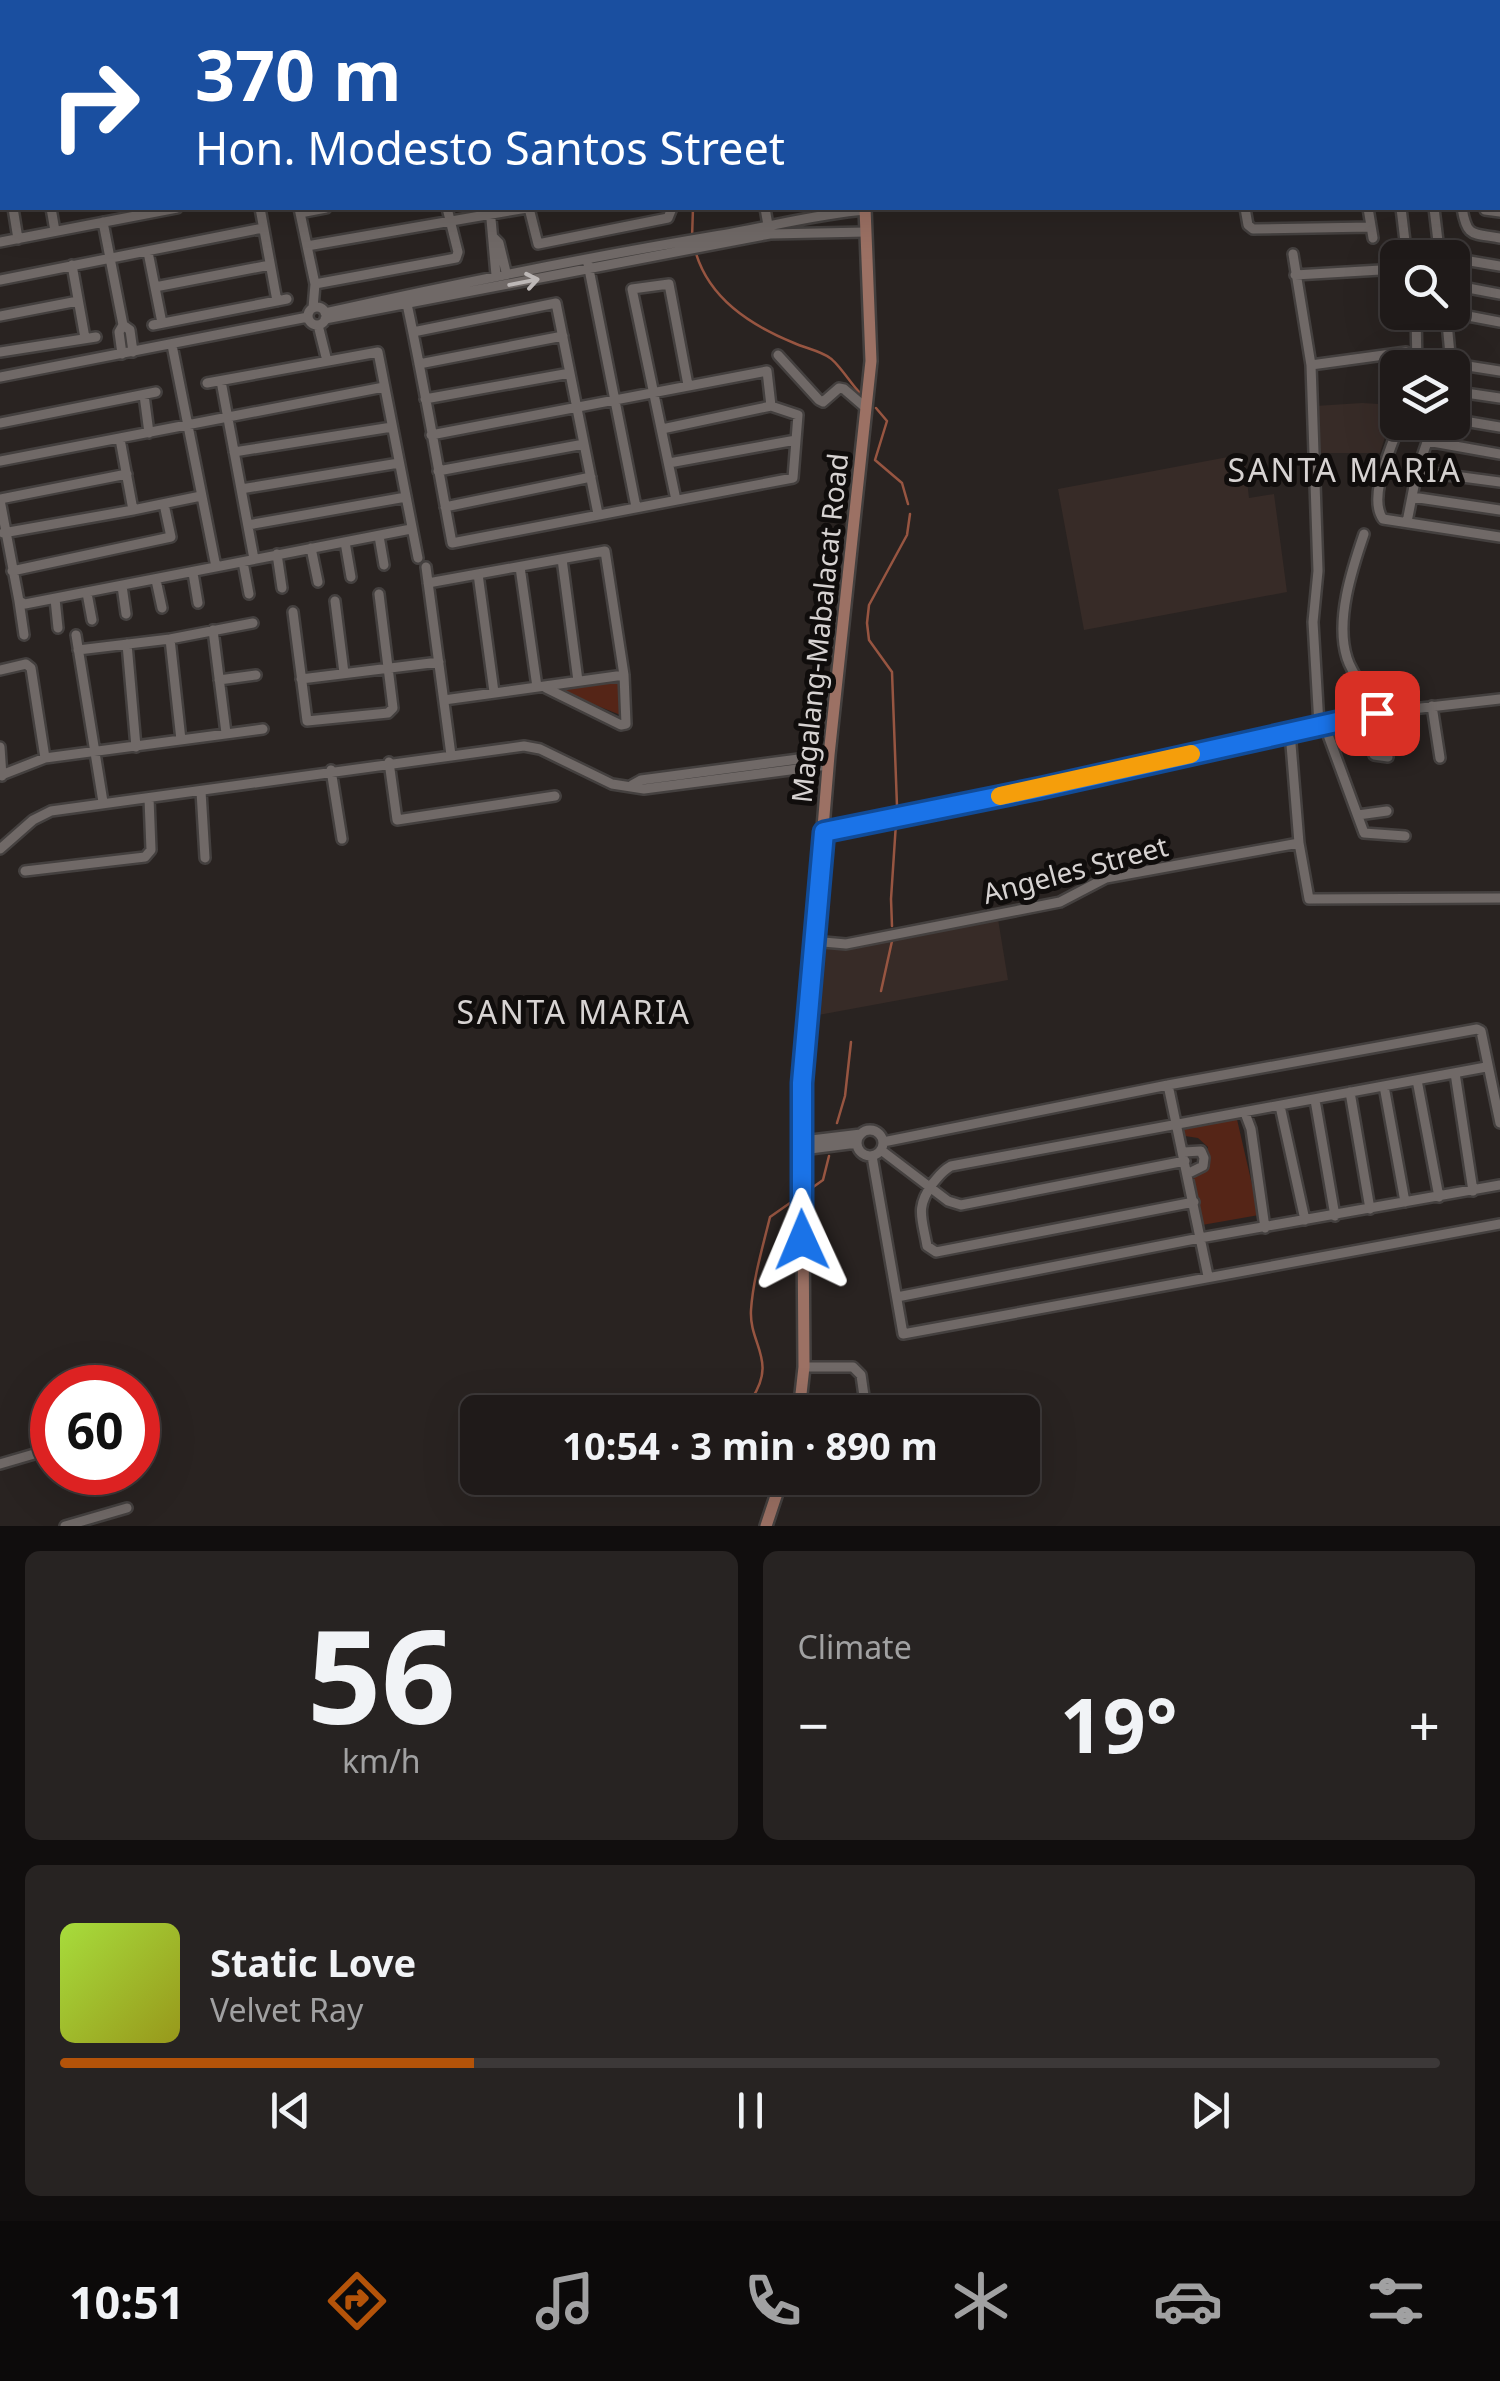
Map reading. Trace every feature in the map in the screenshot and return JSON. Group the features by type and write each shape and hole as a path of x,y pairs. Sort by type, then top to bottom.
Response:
{"main road":[{"name":"Magalang-Mabalacat Road","path":"801,1395 807,1145 802,1083 828,760 872,361 866,210"},
{"path":"766,1526 776,1495"}],"street":[{"path":"12,210 18,238"},
{"path":"50,210 55,232"},
{"path":"0,242 150,210"},
{"path":"148,252 157,324 282,300 270,265 260,210"},
{"path":"300,210 315,284 311,312"},
{"path":"315,284 456,258 458,252 447,210"},
{"path":"529,210 538,244 668,218 671,210"},
{"path":"765,210 769,231"},
{"path":"311,312 323,319 407,304 859,210"},
{"path":"1245,210 1249,228 1372,233 1368,210"},
{"path":"1401,210 1405,240"},
{"path":"1434,210 1438,240"},
{"path":"1462,210 1469,233 1500,238"},
{"path":"307,246 491,211 494,238 500,243 501,274"},
{"path":"844,212 844,232"},
{"path":"1485,213 1500,212"},
{"path":"104,222 123,326 130,330 127,353"},
{"path":"0,280 263,228"},
{"path":"769,231 866,232"},
{"path":"1293,254 1311,365 1318,571 1313,622 1322,724 1364,833 1405,836"},
{"path":"1470,261 1500,266"},
{"path":"323,319 501,274 588,264"},
{"path":"588,264 636,507"},
{"path":"72,265 84,338"},
{"path":"155,287 270,265"},
{"path":"1295,276 1380,271"},
{"path":"676,500 632,290 669,284 688,386"},
{"path":"1470,288 1500,294"},
{"path":"0,316 78,301"},
{"path":"413,332 556,303 598,514"},
{"path":"407,304 452,543 793,478 798,415 771,406 662,430"},
{"path":"0,377 172,345 322,308 327,361"},
{"path":"1470,316 1500,322"},
{"path":"0,352 96,336"},
{"path":"419,364 563,336"},
{"path":"172,345 216,567"},
{"path":"207,382 378,352 412,529 428,583 451,756"},
{"path":"778,355 819,400 823,402 839,388 866,408"},
{"path":"1311,365 1380,356"},
{"path":"1470,366 1500,368"},
{"path":"432,435 767,370 771,406"},
{"path":"425,399 570,373"},
{"path":"221,381 248,525 249,594"},
{"path":"0,461 384,388"},
{"path":"0,423 156,392"},
{"path":"1470,394 1500,398"},
{"path":"144,395 150,433"},
{"path":"1470,423 1500,427"},
{"path":"234,452 392,427"},
{"path":"120,439 134,510"},
{"path":"669,463 796,440"},
{"path":"1394,440 1376,496 1376,510 1383,518 1500,536"},
{"path":"1408,522 1427,441 1500,454"},
{"path":"438,471 584,444"},
{"path":"241,488 399,463"},
{"path":"1417,471 1500,482"},
{"path":"24,635 0,499 127,474"},
{"path":"445,507 591,477"},
{"path":"3,533 201,496"},
{"path":"248,525 406,497"},
{"path":"1412,497 1500,510"},
{"path":"12,570 173,543 164,504"},
{"path":"19,601 25,604 156,580 412,529"},
{"path":"1364,534 1346,600 1344,641 1347,659 1369,692 1377,713"},
{"path":"379,536 384,565"},
{"path":"345,542 351,577"},
{"path":"312,548 318,582"},
{"path":"428,583 606,552 628,720 624,726 541,688"},
{"path":"277,554 282,588"},
{"path":"562,559 578,681"},
{"path":"520,567 541,688"},
{"path":"193,573 198,603"},
{"path":"478,574 494,692"},
{"path":"156,580 162,608"},
{"path":"122,586 126,614"},
{"path":"87,592 92,620"},
{"path":"293,612 304,716 312,723 392,711 378,594"},
{"path":"54,598 58,628"},
{"path":"334,600 344,674"},
{"path":"78,650 170,639 252,623"},
{"path":"213,630 226,733"},
{"path":"76,635 103,802"},
{"path":"170,639 180,740"},
{"path":"127,644 136,747"},
{"path":"301,679 439,662"},
{"path":"0,670 26,664 30,668 45,758"},
{"path":"219,680 256,675"},
{"path":"444,700 624,675"},
{"path":"824,832 1377,713 1500,698"},
{"path":"1432,706 1440,758"},
{"path":"1362,717 1374,755 1388,757"},
{"path":"0,748 2,776 45,758 263,729"},
{"path":"1290,732 1308,899 1500,898"},
{"path":"0,849 51,810 389,762 532,746 612,784 644,789 828,760"},
{"path":"389,762 397,824 555,796"},
{"path":"331,770 342,839"},
{"path":"201,791 206,858"},
{"path":"24,871 145,857 151,850 149,798"},
{"path":"1358,815 1387,811"},
{"name":"Angeles Street","path":"812,941 846,944 1060,902 1106,878 1299,843"},
{"path":"859,1138 863,1154 1168,1085 1477,1029 1481,1031 1486,1067 1498,1100 1500,1124"},
{"path":"1194,1202 936,1252 927,1246 920,1208 941,1172 951,1166 1486,1067"},
{"path":"1454,1073 1473,1191"},
{"path":"1417,1080 1439,1197"},
{"path":"1168,1085 1208,1276"},
{"path":"1384,1086 1405,1202"},
{"path":"1350,1092 1370,1209"},
{"path":"1315,1100 1335,1216"},
{"path":"1280,1106 1305,1220"},
{"path":"1246,1114 1265,1228"},
{"path":"807,1145 859,1138 873,1130 880,1134 878,1149 903,1334 1500,1224"},
{"path":"878,1149 948,1201 961,1205 1201,1151 1202,1166 1189,1173"},
{"path":"896,1297 1500,1185"},
{"path":"804,1367 852,1367 860,1375 863,1395"},
{"path":"0,1464 30,1455"},
{"path":"65,1526 127,1508"}],"shaded area":[{"path":"1380,404 1380,440 1384,440 1380,453 1317,453 1315,406"},
{"path":"1244,454 1249,498 1274,494 1287,592 1084,630 1058,489"},
{"path":"621,679 623,716 555,689"},
{"path":"998,919 1008,980 813,1016 819,945 849,947"},
{"path":"1236,1115 1259,1215 1202,1225 1192,1171 1205,1160 1208,1147 1198,1138 1185,1136 1182,1120"}],"waterway":[{"path":"692,238 693,210"},
{"path":"695,250 710,282 733,308 762,328 830,358 860,393"},
{"path":"876,408 887,421 875,460 902,483 908,504"},
{"path":"897,806 892,672 869,640 867,623 869,605 907,535 910,514"},
{"path":"892,926 896,823"},
{"path":"881,991 892,941"},
{"path":"837,1123 845,1096 851,1042"},
{"path":"809,1190 823,1180 829,1156"},
{"path":"754,1395 762,1374 752,1322 754,1286 770,1217 790,1203"}],"slow traffic":[{"path":"1000,796 1191,754"}],"district":[{"name":"SANTA MARIA","path":"1345,469"},
{"name":"SANTA MARIA","path":"574,1011"}],"route":[{"path":"802,1240 802,1083 824,832 1377,713"}]}
